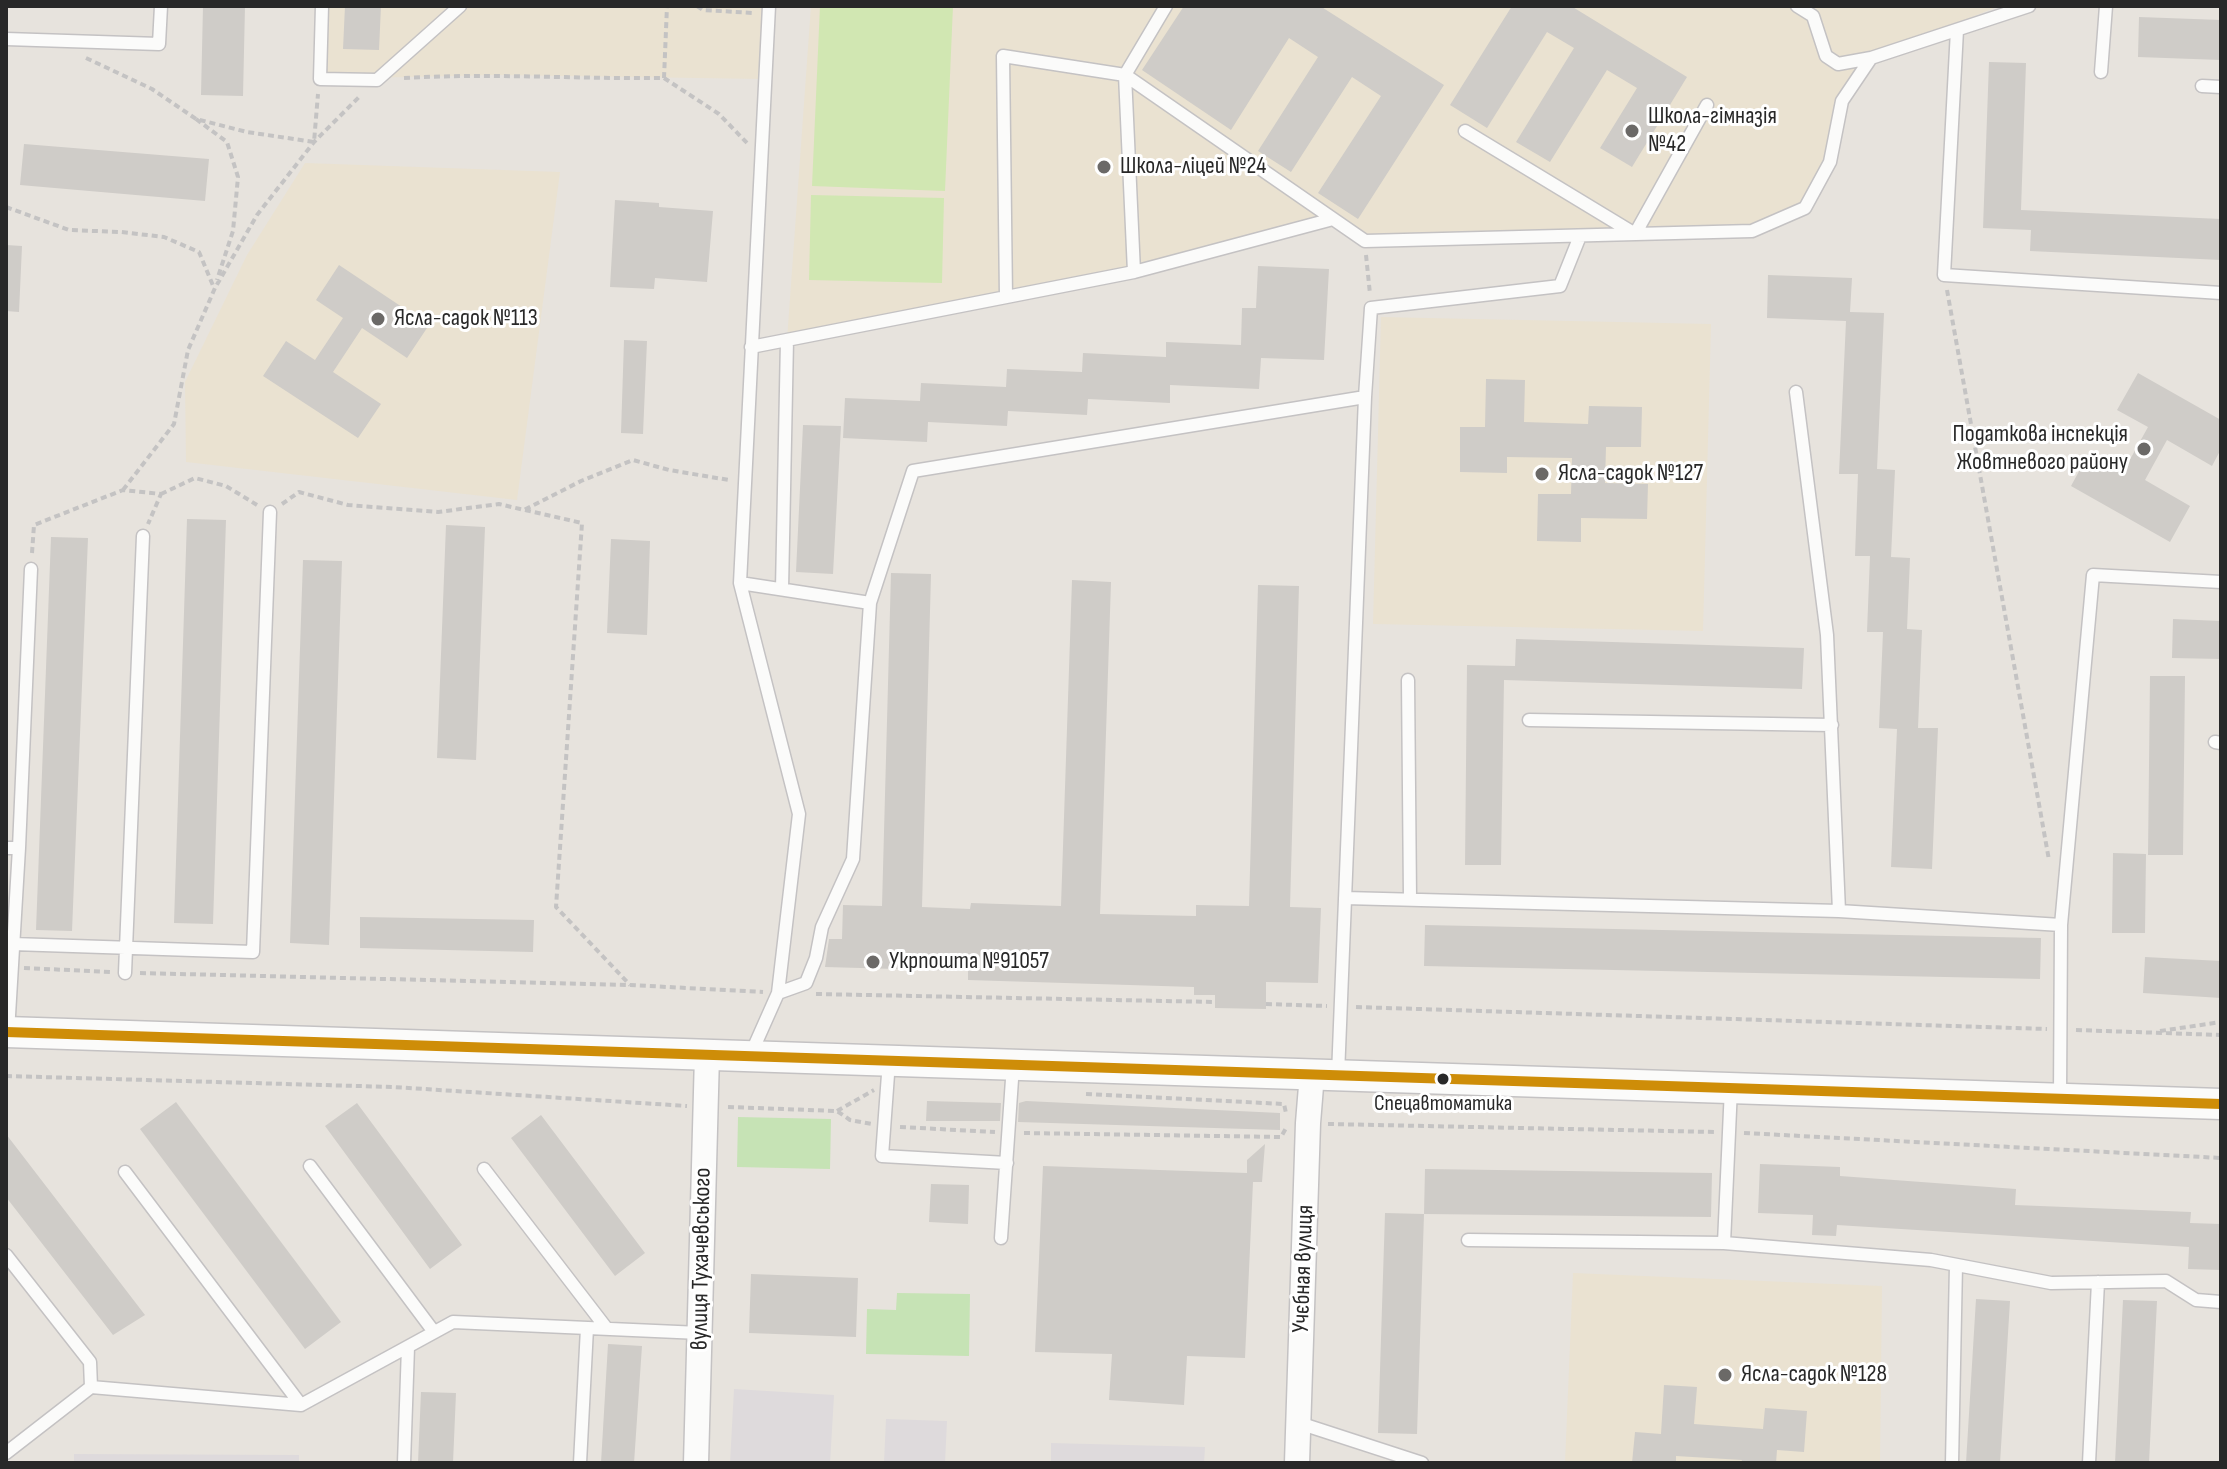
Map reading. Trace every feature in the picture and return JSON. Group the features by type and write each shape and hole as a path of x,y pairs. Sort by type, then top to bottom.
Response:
{"street":[{"path":"7,1032 750,1056 888,1073 1013,1065 2221,1104"},
{"name":"вулиця Тухачевського","path":"696,1463 707,1055"},
{"name":"Учєбная вулиця","path":"1297,1463 1308,1123 1325,1075"}],"lane":[{"path":"6,39 159,44 161,6"},
{"path":"322,6 320,79 377,80 460,6"},
{"path":"750,1056 778,993 799,814 740,583 766,6"},
{"path":"1134,272 1125,75 1166,6"},
{"path":"1797,6 1813,16 1826,56 1838,64 1871,58 2029,6"},
{"path":"2101,72 2106,6"},
{"path":"1957,30 1944,275 2221,293"},
{"path":"1006,297 1003,56 1125,75 1365,241 1752,231 1805,208 1830,162 1842,101 1871,58"},
{"path":"2202,86 2221,87"},
{"path":"1635,234 1707,105"},
{"path":"1465,131 1635,234"},
{"path":"751,347 1134,272 1333,219"},
{"path":"1325,1075 1341,1006 1371,308 1560,286 1580,236"},
{"path":"782,589 787,340"},
{"path":"1796,392 1827,635 1839,911"},
{"path":"778,993 806,983 816,958 822,927 853,859 870,603 913,471 1365,397"},
{"path":"13,944 253,952 270,512"},
{"path":"125,973 143,536"},
{"path":"7,1032 13,944 12,848 31,569"},
{"path":"2060,1099 2061,925 2093,575 2221,582"},
{"path":"740,583 870,603"},
{"path":"1408,680 1410,898"},
{"path":"1529,720 1832,725"},
{"path":"1345,898 1839,911 2061,925"},
{"path":"1001,1238 1013,1065"},
{"path":"888,1073 882,1156 1007,1163"},
{"path":"1724,1243 1731,1088"},
{"path":"310,1166 434,1332"},
{"path":"484,1169 607,1329"},
{"path":"125,1172 301,1405"},
{"path":"1468,1240 1724,1243 1931,1260 2051,1283 2166,1281 2196,1300 2221,1302"},
{"path":"6,1255 90,1362 91,1387"},
{"path":"1952,1463 1956,1265"},
{"path":"2089,1463 2098,1282"},
{"path":"6,1453 91,1387 301,1405 453,1322 700,1333"},
{"path":"580,1463 587,1328"},
{"path":"404,1463 408,1347"},
{"path":"1299,1423 1422,1463"}],"path":[{"path":"664,78 667,6"},
{"path":"697,6 703,10 751,15 766,6"},
{"path":"58,40 98,66 152,89 227,142 238,177 233,231 215,288 188,350 174,424 123,490"},
{"path":"215,288 257,215 314,142 377,80 497,75 586,79 664,78 719,114 747,143 760,164"},
{"path":"314,142 320,79"},
{"path":"196,119 247,132 314,142"},
{"path":"6,207 69,230 164,237 199,252 215,288"},
{"path":"1365,241 1371,308"},
{"path":"1944,275 2050,863"},
{"path":"524,510 581,481 633,460 716,480 746,480"},
{"path":"31,569 34,525 123,490 161,494 195,478 226,486 270,512 299,492 348,505 438,512 499,504 582,523 556,907 630,985"},
{"path":"143,536 161,494"},
{"path":"11,968 630,985 778,993 1215,1002"},
{"path":"1266,1004 2221,1035"},
{"path":"2149,1032 2221,1022"},
{"path":"837,1111 888,1073"},
{"path":"6,1076 393,1087 706,1107 837,1111 850,1120 884,1126 1008,1133 1281,1137 1290,1123 1284,1104 1076,1093"},
{"path":"1308,1123 1729,1132 2221,1158"}],"shaded area":[{"path":"322,6 769,6 765,79 497,75 320,79"},
{"name":"Школа-ліцей №24","path":"811,6 1999,6 1871,58 1842,101 1830,162 1805,208 1752,231 1365,241 1333,219 1134,272 787,340"},
{"name":"Ясла-садок №113","path":"305,163 560,172 517,500 186,462 185,382 247,255"},
{"name":"Ясла-садок №127","path":"1381,317 1711,324 1703,631 1373,624"},
{"name":"Ясла-садок №128","path":"1573,1273 1882,1286 1880,1463 1565,1463"},
{"path":"734,1389 834,1395 830,1463 730,1463"},
{"path":"886,1419 947,1421 945,1463 884,1463"},
{"path":"1051,1443 1205,1447 1204,1463 1051,1463"},
{"path":"74,1454 299,1455 299,1463 74,1463"}],"green space":[{"path":"820,6 953,6 945,191 812,186"},
{"path":"811,195 944,198 942,283 809,280"},
{"path":"738,1117 831,1119 830,1169 737,1167"},
{"path":"897,1293 970,1294 969,1356 866,1354 867,1309 896,1310"}],"building":[{"path":"203,6 245,6 243,96 201,95"},
{"path":"345,6 381,6 379,50 343,49"},
{"path":"1184,6 1320,6 1444,85 1358,219 1318,193 1381,96 1352,77 1291,172 1258,151 1318,57 1289,38 1231,130 1142,70"},
{"path":"1512,6 1571,6 1687,77 1632,167 1600,148 1637,88 1607,70 1550,162 1516,142 1574,48 1547,32 1487,128 1450,105"},
{"path":"2139,17 2221,20 2221,60 2138,57"},
{"path":"1989,62 2026,63 2021,210 2221,219 2221,260 2030,251 2031,230 1983,228"},
{"path":"24,144 209,159 205,201 20,185"},
{"path":"615,200 713,211 707,282 655,278 654,289 610,287"},
{"path":"6,245 22,246 19,312 6,311"},
{"path":"339,265 429,325 407,358 362,328 333,372 381,404 358,438 263,376 286,341 315,360 343,318 316,300"},
{"path":"1258,266 1329,269 1324,360 1261,358 1259,389 1170,385 1170,403 1088,399 1087,415 1008,411 1007,426 928,422 927,442 843,438 845,398 920,401 921,383 1006,387 1007,369 1082,372 1083,353 1166,357 1166,342 1241,345 1242,308 1256,308"},
{"path":"1768,275 1852,278 1850,312 1884,313 1877,469 1895,470 1891,557 1910,558 1907,629 1922,630 1918,728 1938,728 1932,869 1891,867 1897,729 1879,728 1883,632 1867,632 1870,556 1855,556 1858,474 1839,474 1846,321 1767,318"},
{"path":"624,340 647,341 643,434 621,433"},
{"path":"2138,373 2221,420 2221,449 2212,466 2167,440 2145,480 2190,506 2170,542 2071,486 2089,453 2123,472 2148,427 2117,410"},
{"path":"1486,379 1525,380 1524,422 1588,424 1589,406 1642,407 1641,447 1606,447 1605,483 1648,484 1647,519 1581,518 1581,542 1537,541 1538,494 1571,494 1572,458 1507,457 1507,473 1460,472 1460,427 1485,427"},
{"path":"803,425 841,426 833,574 796,572"},
{"path":"187,519 226,520 213,924 174,923"},
{"path":"446,525 485,527 476,760 437,758"},
{"path":"51,537 88,538 72,931 36,930"},
{"path":"611,539 650,541 647,635 607,633"},
{"path":"303,560 342,561 329,945 290,943"},
{"path":"891,573 931,574 922,907 970,909 971,903 1061,906 1072,580 1111,582 1100,914 1196,916 1196,905 1249,906 1258,585 1299,586 1290,907 1321,908 1318,983 1266,982 1266,1009 1215,1008 1215,995 1194,995 1194,987 968,980 968,971 825,967 829,939 842,939 843,905 882,906"},
{"path":"2173,619 2221,621 2221,659 2172,658"},
{"path":"1516,639 1804,648 1802,689 1504,680 1501,865 1465,865 1467,665 1515,666"},
{"path":"2150,676 2185,676 2183,855 2148,855"},
{"path":"2113,853 2146,854 2145,933 2112,933"},
{"path":"360,917 534,920 533,952 360,948"},
{"path":"1425,925 2041,938 2040,979 1424,966"},
{"path":"2145,957 2221,961 2221,998 2143,993"},
{"path":"927,1101 1001,1103 1000,1121 926,1121"},
{"path":"176,1102 341,1322 305,1349 140,1129"},
{"path":"357,1103 462,1245 430,1269 325,1126"},
{"path":"1019,1103 1280,1113 1280,1130 1018,1122"},
{"path":"541,1115 645,1253 615,1276 511,1138"},
{"path":"6,1134 145,1315 113,1335 6,1197"},
{"path":"1265,1144 1262,1182 1253,1182 1245,1358 1187,1356 1184,1405 1109,1400 1112,1354 1035,1352 1043,1166 1247,1173 1247,1160"},
{"path":"1760,1164 1840,1167 1840,1176 2016,1189 2015,1205 2191,1212 2190,1223 2221,1224 2221,1270 2188,1269 2189,1247 1837,1225 1836,1236 1812,1235 1813,1215 1758,1213"},
{"path":"1425,1169 1712,1173 1711,1217 1424,1214"},
{"path":"931,1184 969,1185 968,1224 929,1222"},
{"path":"1385,1213 1424,1214 1417,1434 1378,1433"},
{"path":"751,1274 858,1278 856,1337 749,1333"},
{"path":"1976,1299 2010,1301 2000,1463 1966,1463"},
{"path":"2123,1300 2157,1301 2149,1463 2115,1463"},
{"path":"608,1344 642,1346 634,1463 601,1463"},
{"path":"1664,1385 1697,1387 1694,1424 1763,1429 1765,1408 1807,1411 1804,1452 1777,1450 1776,1463 1741,1463 1742,1460 1676,1456 1676,1463 1632,1463 1635,1432 1661,1434"},
{"path":"421,1392 456,1393 453,1463 418,1463"}],"transit line":[{"path":"6,1032 2221,1104"}],"place":[{"name":"Школа-гімназія №42","path":"1632,131"},
{"name":"Школа-ліцей №24","path":"1104,167"},
{"name":"Ясла-садок №113","path":"378,319"},
{"name":"Податкова інспекція Жовтневого району","path":"2144,449"},
{"name":"Ясла-садок №127","path":"1542,474"},
{"name":"Укрпошта №91057","path":"873,962"},
{"name":"Спецавтоматика","path":"1443,1079"},
{"name":"Ясла-садок №128","path":"1725,1375"}]}
